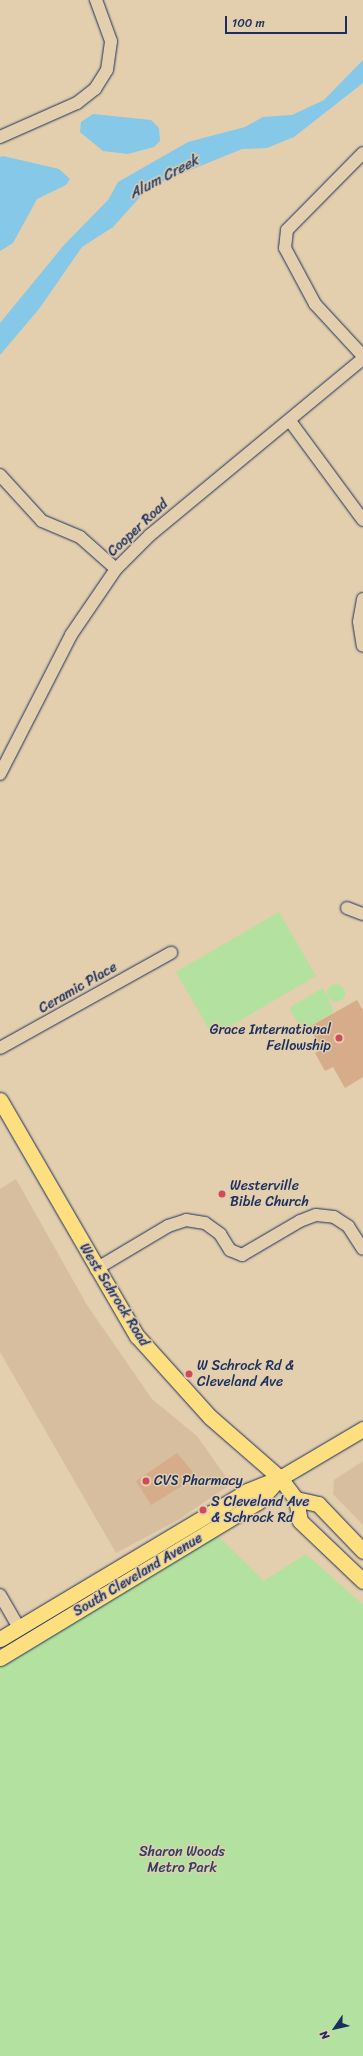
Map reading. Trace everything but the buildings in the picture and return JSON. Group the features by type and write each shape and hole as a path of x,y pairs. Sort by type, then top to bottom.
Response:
{"main road":[{"name":"West Schrock Road","path":"0,1100 96,1269 137,1336 180,1388 280,1478 296,1500"},
{"path":"280,1478 363,1429"},
{"name":"South Cleveland Avenue","path":"0,1639 247,1491 280,1478"},
{"name":"South Cleveland Avenue","path":"0,1658 258,1502 280,1478"},
{"path":"363,1551 318,1504 296,1500 300,1521 363,1581"}],"street":[{"path":"0,137 77,103 95,89 107,70 111,42 96,0"},
{"path":"363,154 287,230 284,248 299,280 315,304 363,356"},
{"name":"Cooper Road","path":"0,774 71,635 116,569 150,535 290,421 363,359"},
{"path":"290,421 359,505 363,520"},
{"path":"0,475 42,521 80,537 116,569"},
{"path":"363,599 359,622 363,646"},
{"path":"347,908 363,914"},
{"name":"Ceramic Place","path":"0,1048 171,952"},
{"path":"96,1269 168,1226 186,1220 205,1223 220,1234 230,1250 242,1255 300,1221 316,1215 334,1217 348,1226 363,1249"},
{"path":"0,1595 19,1628"}],"shaded area":[{"path":"16,1179 87,1305 152,1399 197,1436 231,1484 178,1520 116,1553 0,1352 0,1189"},
{"path":"363,1461 363,1525 333,1494 334,1480"}],"green space":[{"path":"279,912 316,976 213,1036 176,972"},
{"path":"332,984 340,984 345,989 343,1000 340,1002 332,1002 327,997 327,989"},
{"path":"323,988 334,1012 306,1028 301,1028 289,1008"},
{"name":"Sharon Woods Metro Park","path":"216,1534 264,1581 306,1554 363,1605 363,2056 0,2056 0,1663"}],"water":[{"name":"Alum Creek","path":"363,60 363,83 294,137 267,148 242,149 149,187 113,227 82,247 39,309 0,355 0,323 64,245 108,200 118,182 188,142 245,127 263,117 292,115 324,100"},
{"path":"93,114 151,120 159,128 160,141 154,147 128,154 103,151 80,132 81,122"},
{"path":"3,156 59,169 70,179 66,185 37,199 13,243 0,251 0,157"}],"place":[{"name":"Grace International Fellowship","path":"339,1038"},
{"name":"Westerville Bible Church","path":"222,1194"},
{"name":"W Schrock Rd & Cleveland Ave","path":"189,1374"},
{"name":"CVS Pharmacy","path":"146,1481"},
{"name":"S Cleveland Ave & Schrock Rd","path":"203,1510"}]}
